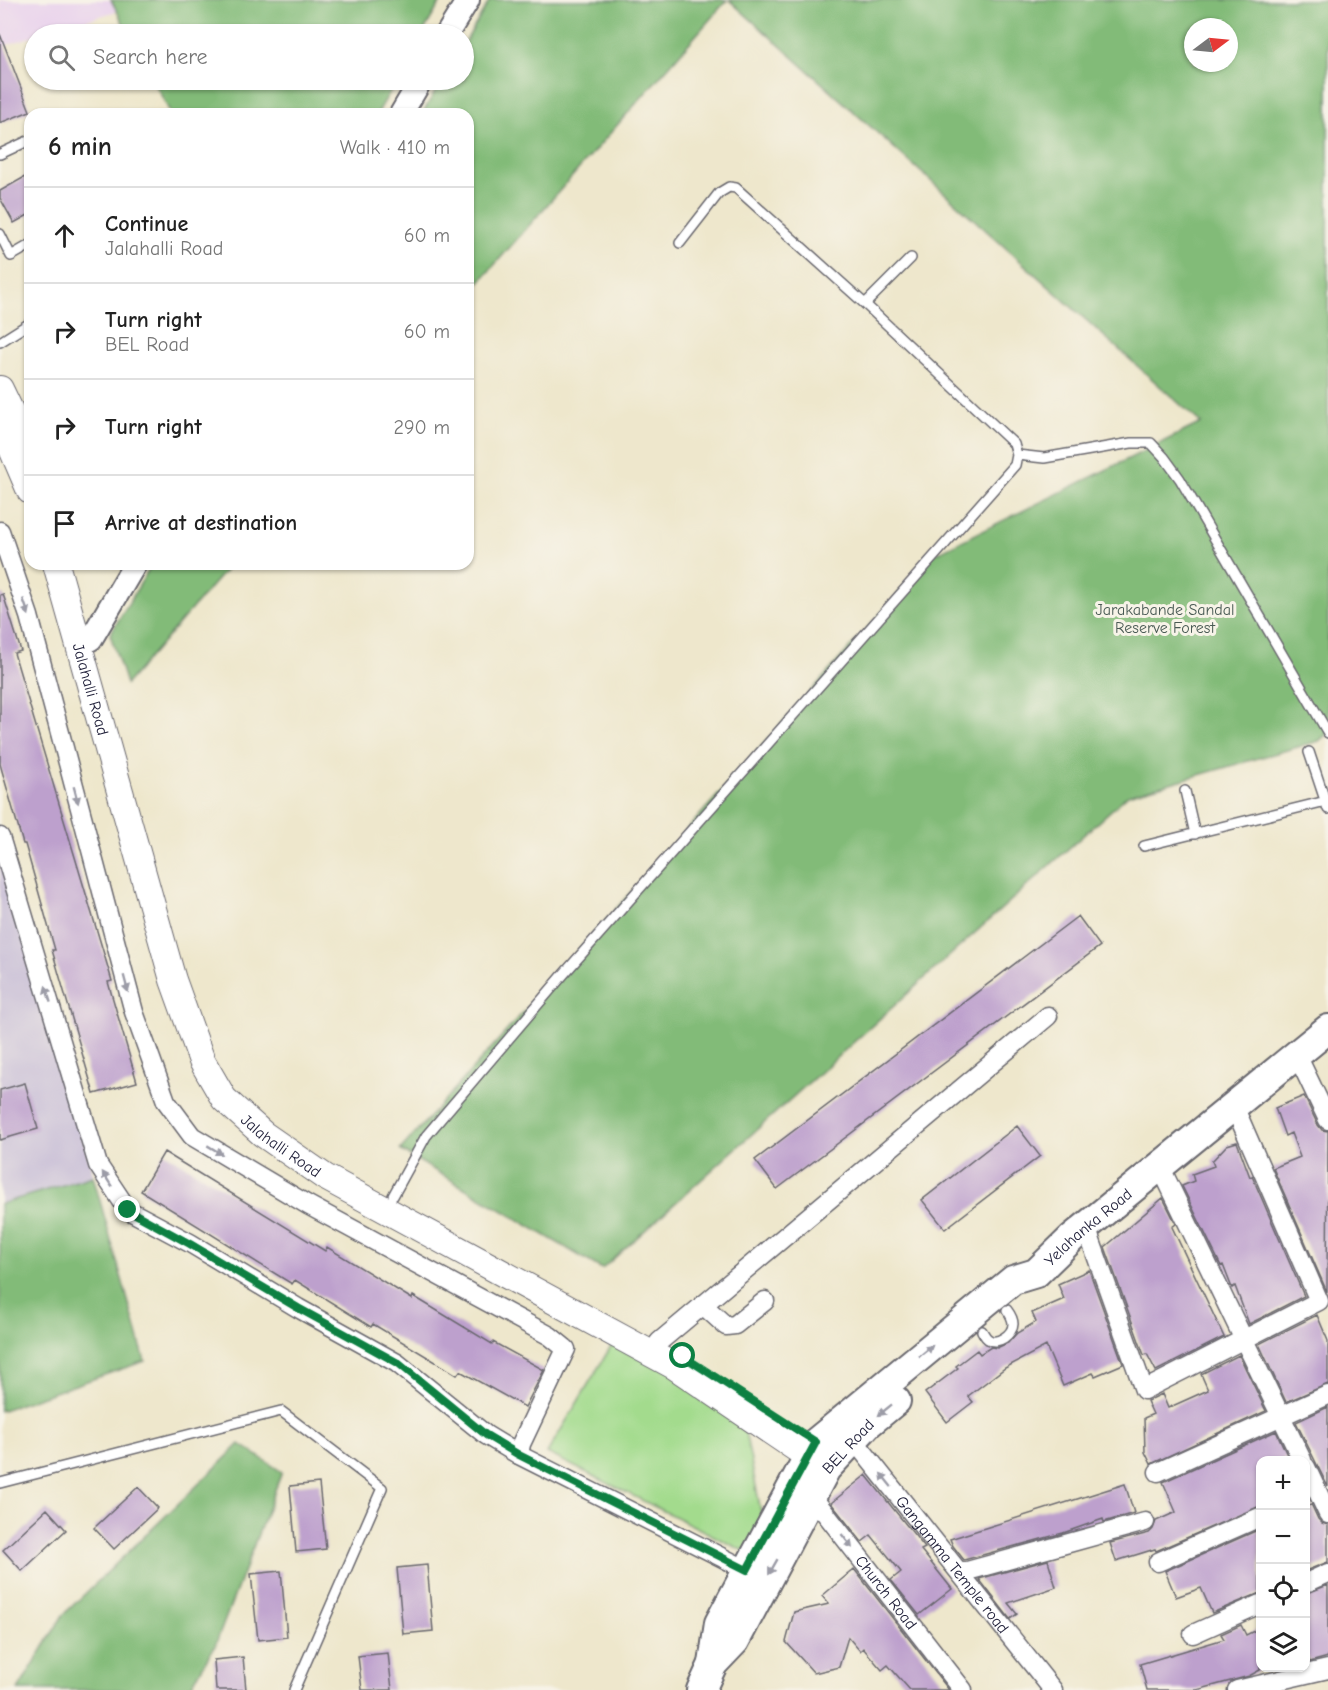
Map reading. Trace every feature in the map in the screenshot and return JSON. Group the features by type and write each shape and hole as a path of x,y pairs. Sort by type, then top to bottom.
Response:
{"main road":[{"path":"0,389 24,440"},
{"path":"0,421 24,477"},
{"name":"Jalahalli Road","path":"58,570 85,641 180,982 209,1059 231,1091 266,1121 393,1196 659,1342 828,1452"},
{"path":"75,570 81,588 85,641"},
{"name":"Jalahalli Road","path":"85,641 173,980 202,1061 225,1099 263,1134 325,1177 828,1452"},
{"name":"Yelahanka Road","path":"828,1452 1012,1280 1036,1273 1086,1227 1328,1029"},
{"name":"BEL Road","path":"701,1690 712,1664 719,1623 750,1566 828,1452 868,1424 1022,1298 1036,1273"},
{"name":"BEL Road","path":"712,1664 735,1641 811,1495 828,1452"}],"street":[{"path":"453,24 468,0"},
{"path":"404,108 415,90"},
{"path":"0,531 29,616 134,1012 166,1101 192,1136 308,1205 550,1336 566,1349 514,1448"},
{"path":"85,641 131,570"},
{"path":"0,837 98,1165 128,1210 398,1363 486,1435 750,1566"},
{"path":"659,1342 1048,1016"},
{"path":"1297,1054 1328,1120"},
{"path":"1086,1227 1143,1390 1323,1299 1234,1106"},
{"path":"1160,1166 1300,1456"},
{"path":"703,1305 726,1326 735,1324 765,1301"},
{"path":"1158,1472 1328,1395"},
{"path":"482,1421 503,1431 514,1448"},
{"name":"Gangamma Temple road","path":"828,1452 960,1573 1053,1690"},
{"name":"Church Road","path":"811,1495 963,1690"},
{"path":"1311,1495 1328,1514"},
{"path":"1158,1562 1256,1519"},
{"path":"960,1573 1145,1522"},
{"path":"1310,1581 1328,1573"},
{"path":"1192,1634 1256,1606"},
{"path":"1237,1690 1328,1669"}],"lane":[{"path":"0,154 24,143"},
{"path":"393,1196 426,1136 563,975 1015,465 1017,455 1014,444 865,304 736,188 729,187 719,193 680,243"},
{"path":"0,234 10,256 24,248"},
{"path":"865,304 911,258"},
{"path":"0,342 24,327"},
{"path":"1017,455 1044,458 1131,443 1151,443 1157,448 1180,479 1328,733"},
{"path":"1144,846 1327,805 1309,752"},
{"path":"1185,791 1195,834"},
{"path":"0,1483 281,1411 382,1488 294,1690"}],"shaded area":[{"path":"0,0 111,0 117,11 73,24 24,24 24,39 0,47"},
{"path":"0,841 145,1361 0,1411"}],"green space":[{"path":"111,0 442,0 428,24 124,24"},
{"path":"490,0 727,0 474,288 474,108 426,108 436,90 474,90 474,27"},
{"name":"Jarakabande Sandal Reserve Forest","path":"729,0 1328,0 1328,733 1319,741 1128,795 602,1269 400,1150 933,555 1201,423"},
{"path":"158,90 391,90 381,108 168,108"},
{"path":"148,570 226,570 126,684 110,634"},
{"path":"93,1176 145,1361 0,1411 0,1204"},
{"path":"616,1338 741,1411 765,1532 754,1556 547,1453"},
{"path":"240,1444 282,1472 215,1646 189,1690 18,1690 63,1615"}],"building":[{"path":"0,34 29,108 24,108 24,113 0,123"},
{"path":"24,177 24,217 14,223 0,198 0,191"},
{"path":"3,594 21,651 14,653 112,981 108,982 137,1082 94,1094 52,950 55,950 25,844 23,844 0,764 0,595"},
{"path":"1078,916 1100,946 777,1189 755,1160"},
{"path":"25,1083 38,1129 0,1140 0,1090"},
{"path":"1304,1096 1318,1125 1322,1130 1328,1131 1327,1292 1273,1168 1300,1157 1291,1133 1285,1136 1275,1108"},
{"path":"1017,1126 1040,1156 945,1229 922,1200"},
{"path":"1237,1142 1250,1177 1252,1176 1304,1296 1249,1324 1235,1286 1232,1288 1223,1265 1221,1266 1182,1186 1194,1181 1192,1174 1214,1166 1212,1161 1227,1145"},
{"path":"164,1152 325,1251 327,1247 412,1299 413,1296 492,1344 493,1342 544,1370 525,1407 460,1371 457,1375 373,1324 371,1327 295,1280 292,1284 141,1191"},
{"path":"1163,1198 1176,1224 1172,1227 1224,1337 1156,1371 1147,1354 1144,1355 1105,1247"},
{"path":"1089,1270 1123,1364 1095,1376 1093,1373 1063,1386 1046,1346 1005,1368 968,1396 973,1402 947,1422 925,1393 977,1350 980,1354 991,1347 997,1348 1008,1343 1017,1333 1036,1322 1032,1313 1064,1299 1058,1284"},
{"path":"1317,1315 1328,1341 1328,1384 1286,1402 1259,1344"},
{"path":"1239,1355 1266,1411 1151,1464 1145,1452 1144,1418 1153,1414 1147,1401 1162,1394 1168,1408 1208,1390 1201,1374"},
{"path":"1328,1407 1328,1487 1296,1422"},
{"path":"1276,1431 1288,1456 1256,1456 1256,1508 1156,1551 1155,1549 1116,1561 1110,1543 1149,1533 1156,1521 1176,1512 1163,1482"},
{"path":"866,1475 925,1548 921,1550 952,1589 919,1615 891,1580 901,1572 871,1535 862,1542 831,1503"},
{"path":"319,1483 326,1549 296,1552 290,1486"},
{"path":"1125,1484 1134,1513 1104,1522 1103,1519 1063,1533 964,1560 950,1539"},
{"path":"138,1487 158,1508 114,1549 94,1528"},
{"path":"1310,1504 1318,1519 1328,1525 1328,1562 1310,1569 1310,1510"},
{"path":"47,1509 66,1530 22,1571 3,1550"},
{"path":"1256,1531 1256,1595 1212,1613 1201,1588 1176,1597 1165,1571"},
{"path":"1048,1560 1056,1587 1008,1603 1017,1614 1010,1619 979,1579"},
{"path":"427,1565 433,1631 403,1634 397,1568"},
{"path":"854,1569 949,1690 910,1690 888,1665 882,1670 863,1648 860,1651 848,1637 839,1667 814,1673 786,1642 794,1612 829,1604 822,1596"},
{"path":"281,1571 287,1637 258,1640 251,1574"},
{"path":"1328,1585 1328,1657 1310,1662 1310,1618 1310,1592"},
{"path":"1241,1625 1246,1635 1256,1630 1256,1672 1197,1690 1147,1690 1140,1664 1224,1639 1221,1634"},
{"path":"388,1653 392,1690 362,1690 358,1656"},
{"path":"243,1657 246,1690 216,1690 214,1660"}],"route":[{"path":"128,1210 398,1363 486,1435 519,1455 747,1570 816,1442 683,1356"}]}
